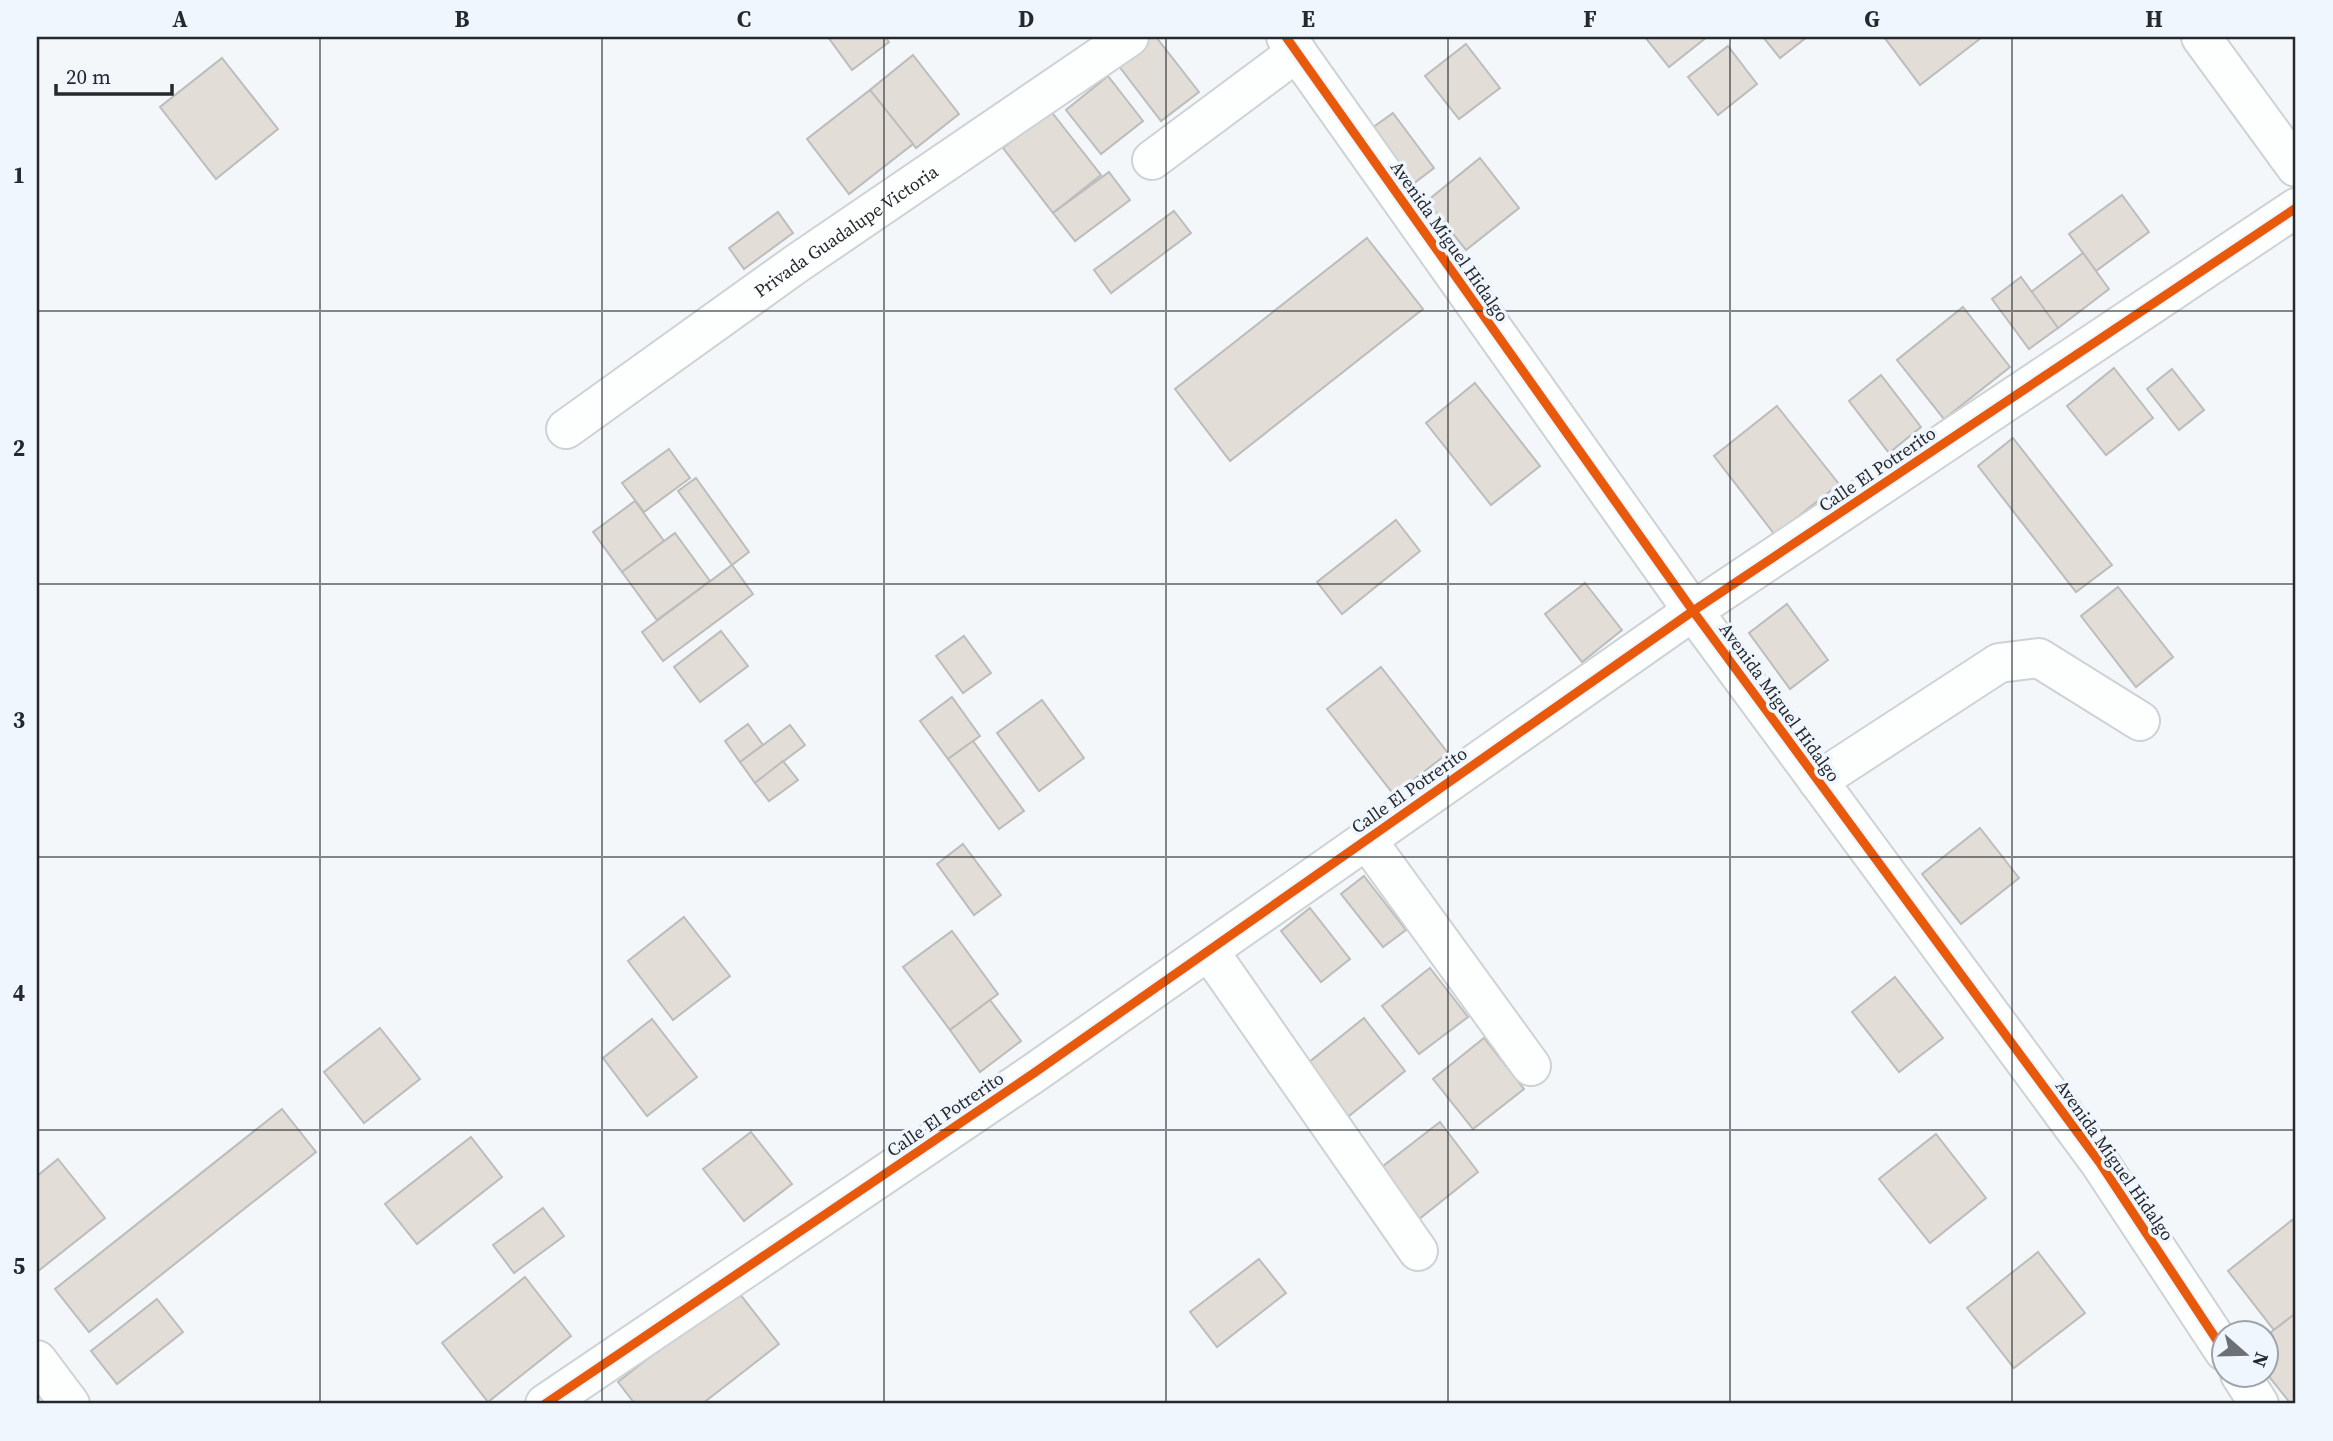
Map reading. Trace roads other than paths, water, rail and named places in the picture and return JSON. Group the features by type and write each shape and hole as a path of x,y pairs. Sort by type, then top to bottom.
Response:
{"street":[{"name":"Privada Guadalupe Victoria","path":"566,429 819,248 1129,37"},
{"path":"2202,37 2296,167"},
{"path":"1152,160 1292,44"},
{"name":"Avenida Miguel Hidalgo","path":"1292,44 1693,611 2101,1163 2210,1329"},
{"name":"Calle El Potrerito","path":"545,1404 1034,1073 1693,611 2296,208"},
{"path":"1818,781 1999,663 2039,658 2140,721"},
{"path":"1366,839 1531,1066"},
{"path":"1209,951 1418,1251"},
{"path":"37,1360 70,1404"},
{"path":"2249,1388 2259,1404"}]}
